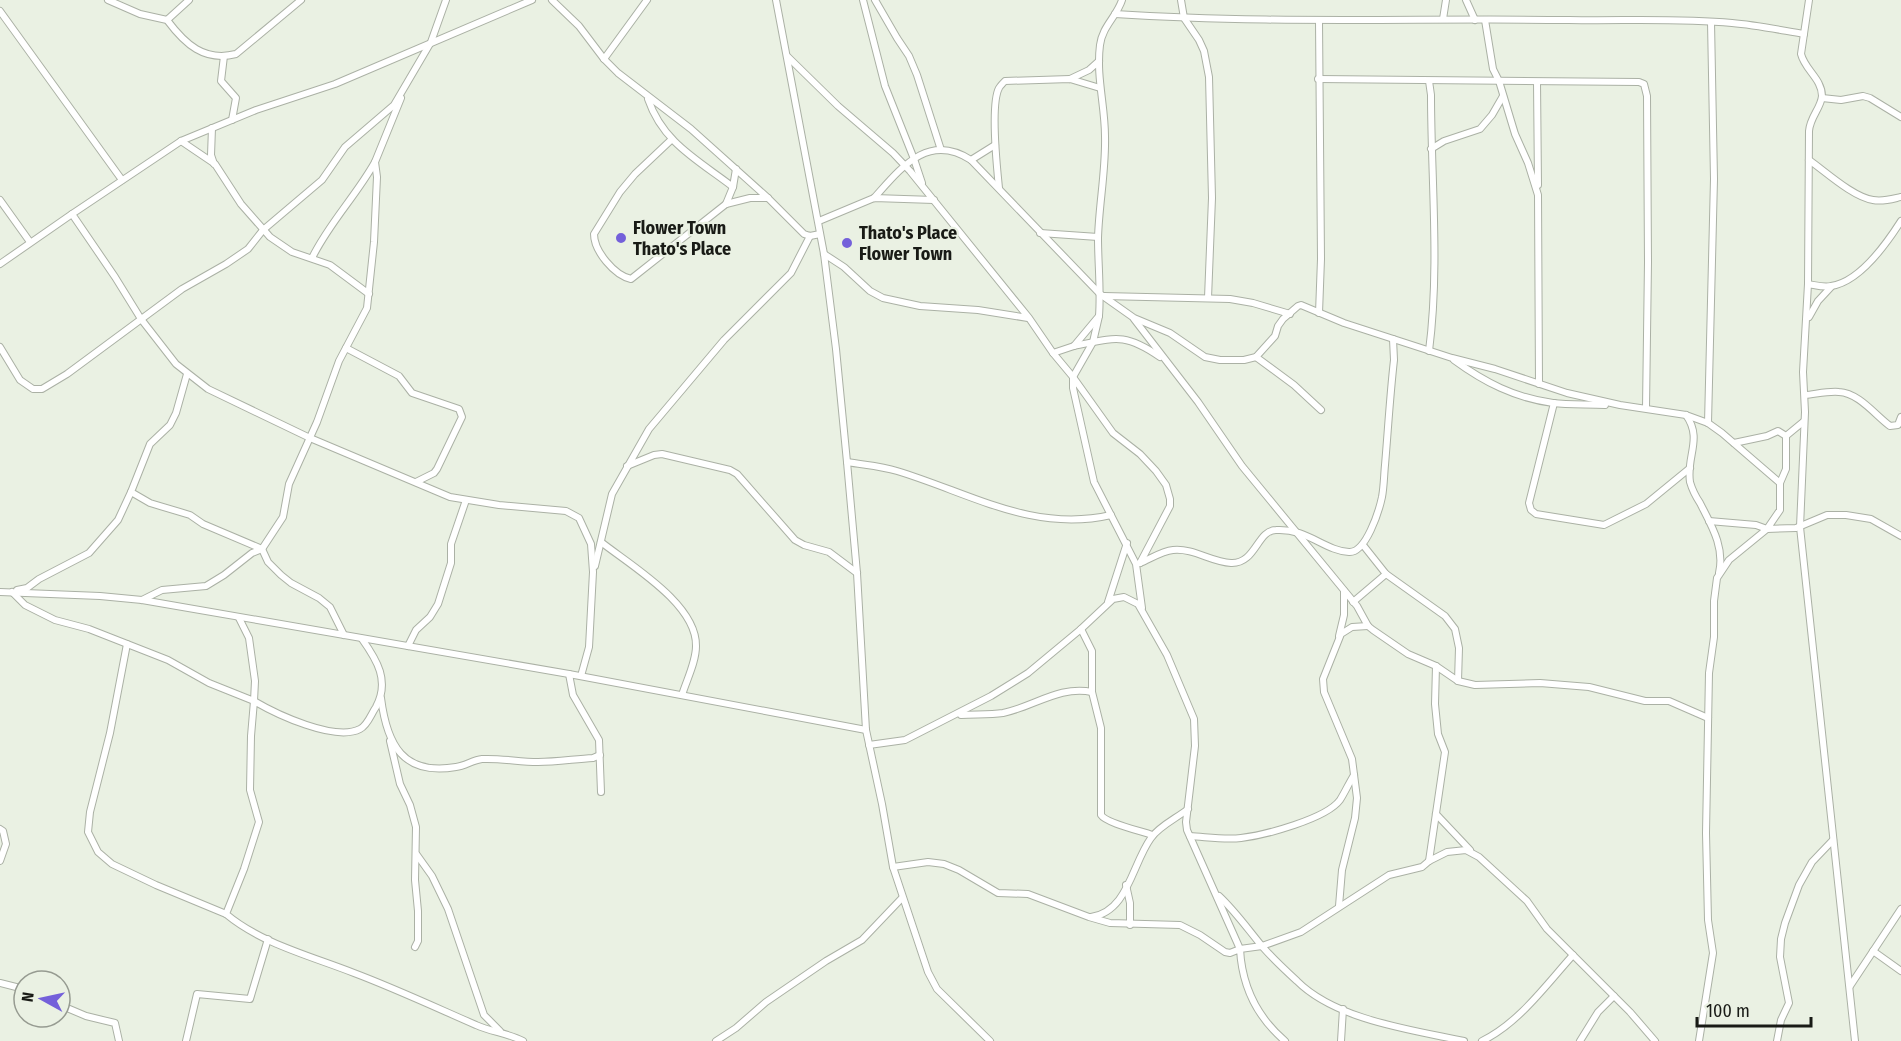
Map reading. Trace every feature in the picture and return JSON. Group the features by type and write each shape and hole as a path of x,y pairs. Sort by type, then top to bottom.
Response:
{"street":[{"path":"108,0 140,14 167,20 182,39 198,51 224,56 236,54 301,0"},
{"path":"167,20 189,0"},
{"path":"0,347 20,380 33,388 42,388 67,374 182,289 248,249 263,230 322,180 345,147 394,105 431,42 446,0"},
{"path":"0,264 181,141 232,120 335,84 532,0"},
{"path":"552,0 579,26 604,59 648,97 691,129 799,229 810,236 820,234"},
{"path":"604,59 647,0"},
{"path":"776,0 824,254 836,349 857,573 866,730 893,867 928,972 937,989 990,1041"},
{"path":"863,0 885,86 923,187"},
{"path":"875,0 909,56 941,150"},
{"path":"1122,0 1102,34 1099,62 1106,138 1098,237 1101,295 1099,316 1093,342 1073,377 1075,400 1094,482 1138,564 1142,611"},
{"path":"1180,0 1184,18 1204,51 1209,77 1212,198 1208,298"},
{"path":"1443,19 1446,0"},
{"path":"1466,0 1475,20"},
{"path":"1809,0 1801,54 1803,62 1821,88 1822,98 1810,123 1808,284 1803,372 1805,395 1800,527 1855,1041"},
{"path":"0,11 122,180"},
{"path":"1115,14 1319,21 1443,19 1712,22 1734,23 1804,34"},
{"path":"1485,20 1492,69 1499,81 1515,134 1528,163 1538,195"},
{"path":"1319,21 1322,259 1319,313"},
{"path":"1708,423 1714,178 1712,22"},
{"path":"224,56 221,81 236,98 232,120"},
{"path":"787,57 904,164 1029,318 1113,433 1140,454 1166,485 1170,506 1138,564"},
{"path":"1070,79 1089,70 1099,62"},
{"path":"999,189 995,145 996,98 999,87 1005,81 1070,79 1100,88"},
{"path":"1318,79 1641,82 1645,85 1648,250 1646,408"},
{"path":"1429,81 1433,258 1432,327 1429,351"},
{"path":"1537,82 1539,384"},
{"path":"312,258 334,221 356,194 375,162 405,86"},
{"path":"1431,149 1444,141 1480,129 1492,115 1503,96"},
{"path":"1822,98 1841,100 1863,96 1901,117"},
{"path":"648,97 658,122 671,140 733,187"},
{"path":"212,128 211,155 215,164 241,204 263,230 292,252 330,265 369,294"},
{"path":"671,140 635,174 620,192 594,234 594,240 603,257 618,273 631,279 726,204 750,198 768,198"},
{"path":"181,141 215,164"},
{"path":"971,160 995,145"},
{"path":"874,198 904,164 930,151 948,149 971,160 1101,295 1134,318 1170,333 1205,357 1220,360 1244,360 1256,357 1275,336 1278,326 1298,306 1301,306 1336,321 1429,351 1495,369 1567,393 1620,405"},
{"path":"1809,160 1859,196 1882,201 1901,197"},
{"path":"142,600 162,590 206,586 252,553 262,549 283,517 288,484 310,438 339,361 367,308 377,177 375,162"},
{"path":"726,204 733,187 736,169"},
{"path":"819,220 874,198 934,200"},
{"path":"0,200 30,242"},
{"path":"72,214 141,319 176,364 187,375 208,389 310,438 450,497 573,514 579,518 591,544 593,572 589,647 581,676"},
{"path":"1807,322 1818,301 1831,286 1848,279 1872,260 1890,239 1901,221"},
{"path":"1040,233 1098,237"},
{"path":"593,572 612,494 649,429 724,340 791,273 810,236"},
{"path":"824,254 844,267 870,291 884,298 920,306 978,310 1029,318"},
{"path":"1808,284 1831,286"},
{"path":"1101,295 1230,299 1290,314"},
{"path":"1074,346 1099,316"},
{"path":"1134,318 1242,466 1353,602 1368,626 1408,654 1436,666 1458,681 1475,685 1540,682 1588,687 1645,701 1669,701 1708,718"},
{"path":"1053,353 1074,346 1119,338 1131,340 1166,361"},
{"path":"1138,564 1171,550 1192,552 1230,563 1240,562 1249,556 1267,532 1273,529 1295,530 1339,550 1350,552 1363,545 1376,520 1383,495 1394,360 1393,339"},
{"path":"346,348 399,376 412,393 454,406 462,413 437,469 434,473 416,482"},
{"path":"1256,357 1294,385 1321,410"},
{"path":"1452,358 1479,378 1506,391 1554,403 1646,408 1686,415 1708,423 1780,483"},
{"path":"11,592 27,588 39,579 89,553 118,520 150,444 170,425 176,413 187,375"},
{"path":"1805,395 1847,393 1890,426 1898,425 1901,417"},
{"path":"1554,403 1529,503 1531,510 1536,514 1604,525 1646,504 1690,468"},
{"path":"1686,415 1693,425 1695,437 1690,483 1718,541 1721,556 1714,601 1714,637 1709,673 1708,718 1706,833 1708,920 1713,953 1699,1041"},
{"path":"1786,436 1804,421"},
{"path":"1734,443 1767,436 1778,431 1786,436"},
{"path":"1717,578 1736,552 1767,529 1780,510 1780,483 1786,469 1786,436"},
{"path":"627,466 662,454 730,470 737,474 795,540 829,552 857,573"},
{"path":"847,462 896,471 1001,508 1046,519 1087,521 1112,515"},
{"path":"131,492 150,503 190,515 203,524 262,549 268,562 281,575 330,607 344,635"},
{"path":"408,646 416,630 430,617 438,604 451,562 451,544 466,500"},
{"path":"1709,521 1756,525 1767,529 1800,527 1827,515 1846,515 1871,519 1901,536"},
{"path":"601,542 669,595 690,622 696,639 696,648 682,695"},
{"path":"1108,603 1126,543"},
{"path":"1363,545 1386,574 1445,616 1455,629 1460,648 1458,681"},
{"path":"1353,602 1386,574"},
{"path":"1339,906 1342,870 1358,798 1352,759 1322,686 1344,615 1344,591"},
{"path":"0,592 142,600 581,676 866,730"},
{"path":"11,592 26,606 55,620 89,629 168,660 209,683 307,725 335,732 355,731 367,723 381,698"},
{"path":"869,745 905,740 957,715 1028,673 1108,603 1119,597 1129,598 1138,604 1167,655 1194,719 1196,736 1186,822 1190,836 1217,894 1239,950 1246,989 1257,1010 1272,1030 1285,1041"},
{"path":"226,914 244,870 259,822 250,784 255,681 249,638 239,618"},
{"path":"1338,637 1349,628 1368,626"},
{"path":"1081,629 1092,651 1092,692 1101,728 1102,817 1107,821 1152,835"},
{"path":"362,639 375,658 382,677 381,698 384,723 390,738 400,784 410,805 416,827 415,880 418,941 415,947"},
{"path":"127,644 110,733 90,812 88,831 98,852 112,864 226,914 237,923 268,939 366,977 478,1026 523,1041"},
{"path":"1429,861 1445,752 1438,734 1435,704 1436,666"},
{"path":"569,674 573,695 599,740 602,792"},
{"path":"957,715 1003,712 1080,689 1092,692"},
{"path":"390,738 401,755 415,765 430,769 458,767 479,759 538,762 593,758 600,755"},
{"path":"1190,836 1241,838 1309,820 1340,800 1354,775"},
{"path":"1089,917 1106,912 1118,903 1152,835 1189,809"},
{"path":"1436,813 1470,850 1527,901 1547,929 1655,1041"},
{"path":"0,829 3,831 6,844 0,861"},
{"path":"1777,1041 1781,1020 1789,1003 1780,957 1785,923 1799,885 1812,862 1833,840"},
{"path":"893,867 928,862 944,864 959,870 998,893 1028,894 1110,923 1180,925 1230,953 1262,946 1301,932 1389,875 1422,867 1447,852 1470,850"},
{"path":"417,855 432,876 448,909 484,1015 501,1032"},
{"path":"1126,885 1130,903 1130,925"},
{"path":"1217,894 1238,914 1262,946 1298,982 1316,996 1364,1018 1464,1041"},
{"path":"716,1041 736,1028 766,1002 826,961 862,940 902,898"},
{"path":"1850,986 1901,909"},
{"path":"186,1041 197,993 250,999 268,939"},
{"path":"1873,951 1901,971"},
{"path":"1482,1041 1520,1014 1573,955"},
{"path":"1580,1041 1598,1012 1614,996"},
{"path":"1341,1041 1343,1009"},
{"path":"72,1010 115,1023 119,1041"}],"place":[{"name":"Flower Town Thato's Place","path":"621,238"},
{"name":"Thato's Place Flower Town","path":"847,243"}]}
